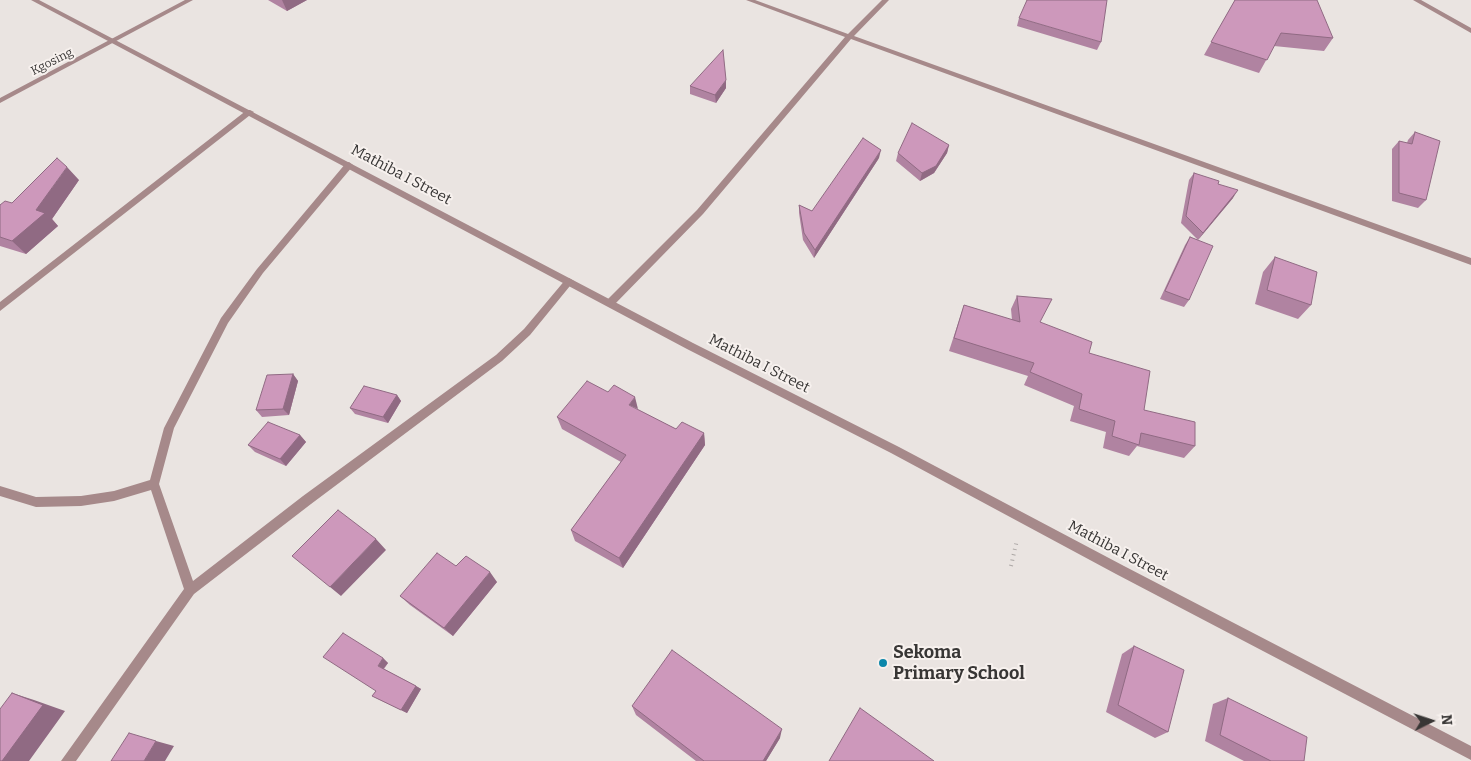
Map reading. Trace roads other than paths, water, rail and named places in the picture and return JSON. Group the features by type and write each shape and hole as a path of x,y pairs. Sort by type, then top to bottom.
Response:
{"street":[{"name":"Mathiba I Street","path":"34,0 250,112 690,346 904,454 1471,753"},
{"name":"Kgosing","path":"0,101 190,0"},
{"path":"750,0 1471,262"},
{"path":"610,303 700,212 850,36 886,0"},
{"path":"1416,0 1471,31"},
{"path":"0,307 250,112"},
{"path":"190,590 154,484 169,428 224,321 260,271 349,165"},
{"path":"68,761 190,590 322,488 499,358 526,332 569,281"},
{"path":"0,490 36,502 81,501 114,496 154,484"}],"place":[{"name":"Sekoma Primary School","path":"883,663"}]}
